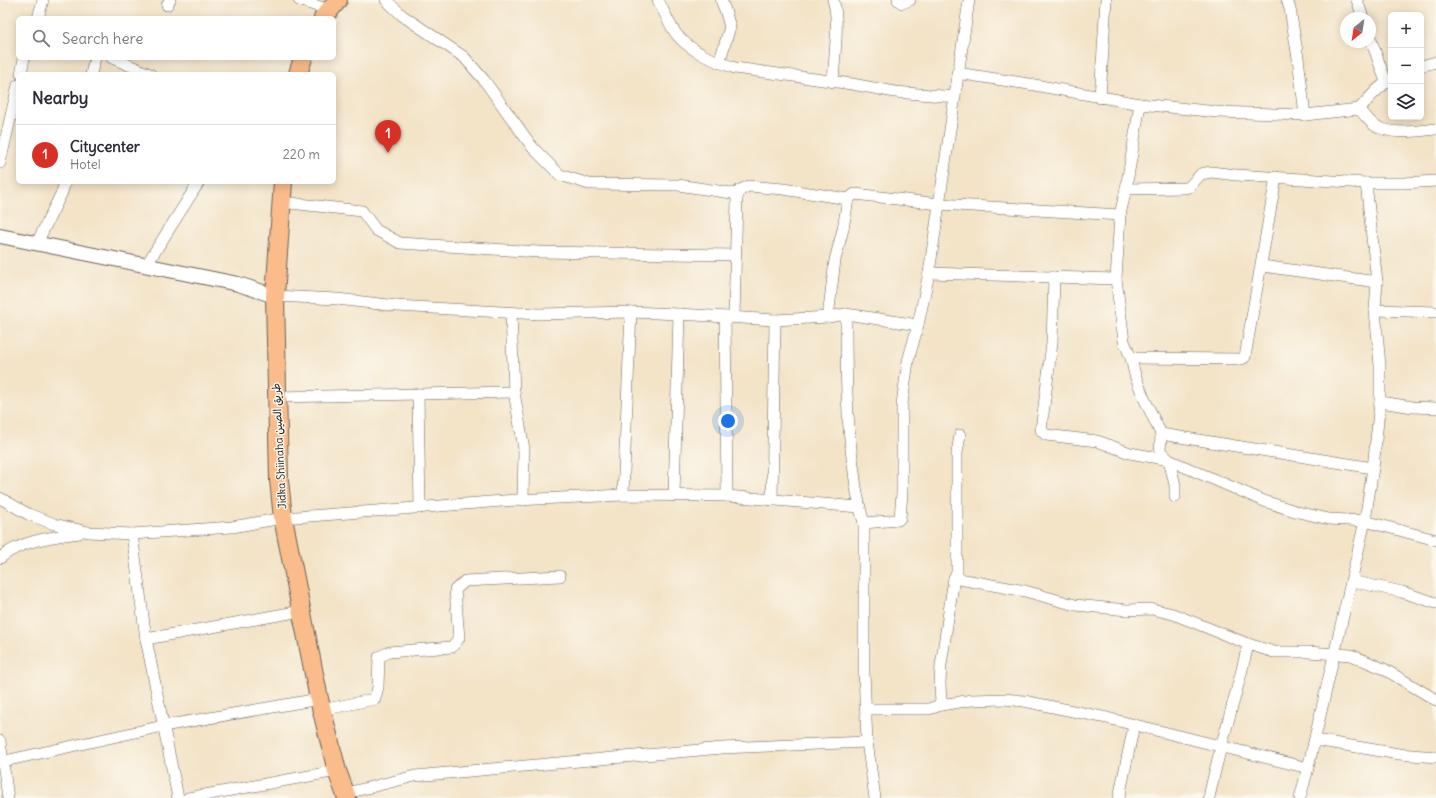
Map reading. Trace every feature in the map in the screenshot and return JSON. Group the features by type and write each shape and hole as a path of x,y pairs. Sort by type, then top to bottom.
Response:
{"main road":[{"path":"299,72 302,60"},
{"name":"Jidka Shiinaha طريق الصين","path":"283,184 275,296 279,480 283,518 320,704 337,772 347,796"}],"street":[{"path":"39,16 43,0"},
{"path":"299,0 330,10"},
{"path":"386,0 403,16 464,57 484,80 533,148 560,175 589,184 678,185 738,194"},
{"path":"658,0 678,36 694,50 719,63 735,68 895,92 955,97"},
{"path":"719,63 730,27 721,0"},
{"path":"833,0 836,7 836,30 833,82"},
{"path":"898,0 902,3 910,0"},
{"path":"864,523 898,520 900,518 902,493 902,404 908,361 918,325 929,273 955,97 957,73 969,0"},
{"path":"1100,98 1106,0"},
{"path":"1287,0 1290,9 1298,58 1305,115"},
{"path":"1357,0 1361,12"},
{"path":"1375,48 1388,79"},
{"path":"21,72 24,60"},
{"path":"92,72 94,60"},
{"path":"117,60 145,72"},
{"path":"1424,65 1436,62"},
{"path":"957,73 1140,104 1217,112 1305,115 1359,109 1388,82"},
{"path":"0,163 16,94"},
{"path":"1140,104 1120,216 1116,278 1124,341 1143,396 1161,434 1160,451 1168,460 1175,485 1175,497"},
{"path":"1359,109 1373,124 1384,130 1393,132 1436,129"},
{"path":"1126,189 1185,188 1201,174 1206,172 1366,183 1436,181"},
{"path":"1131,358 1242,359 1247,353 1251,319 1262,266 1276,177"},
{"path":"1300,798 1365,521 1373,468 1380,402 1380,366 1375,310 1377,282 1366,183"},
{"path":"37,243 64,184"},
{"path":"147,264 198,184"},
{"path":"727,496 729,317 735,255 736,208 740,190 749,186 783,189 848,199 855,194 939,204 1120,216"},
{"path":"828,317 835,260 843,229 848,199"},
{"path":"281,202 362,211 376,230 400,243 539,252 735,255"},
{"path":"0,236 147,264 238,284 275,296 337,298 397,306 539,314 631,312 775,320 828,317 846,314 918,325"},
{"path":"1262,266 1377,282"},
{"path":"929,273 1116,278"},
{"path":"1054,276 1052,343 1041,430 1042,433 1046,435 1097,441 1130,452 1168,460 1264,501 1298,512 1329,519 1365,521 1436,540"},
{"path":"1375,310 1436,312"},
{"path":"623,495 631,312"},
{"path":"512,313 514,392 524,449 523,500"},
{"path":"674,496 678,314"},
{"path":"846,314 846,393 851,456 859,507 864,523 864,673 867,742 875,798"},
{"path":"772,500 775,320"},
{"path":"277,397 514,392"},
{"path":"418,394 420,508"},
{"path":"1380,402 1413,407 1436,408"},
{"path":"1161,434 1373,468"},
{"path":"941,705 941,665 947,635 954,578 957,573 957,453 960,435"},
{"path":"0,558 6,553 27,544 50,537 88,532 132,534 232,527 283,518 523,500 623,495 727,496 859,507"},
{"path":"0,498 28,514 54,524 88,532"},
{"path":"132,534 146,639 178,798"},
{"path":"2,761 164,726 320,704 375,699 378,687 380,657 389,652 452,647 459,638 455,590 465,581 560,576"},
{"path":"954,578 1025,591 1075,605 1127,610 1152,609 1173,614 1248,644 1274,652 1308,652 1351,655 1384,669 1436,700"},
{"path":"1351,581 1402,592 1436,603"},
{"path":"146,639 301,611"},
{"path":"1209,798 1220,747 1242,671 1248,644"},
{"path":"866,709 929,709 941,705 972,700 1004,699 1066,709 1308,768"},
{"path":"1119,798 1134,725"},
{"path":"1314,740 1399,754 1436,757"},
{"path":"0,741 8,798"},
{"path":"347,796 415,776 722,748 867,742"},
{"path":"188,798 337,772"}],"place":[{"name":"Citycenter","path":"388,153"}]}
